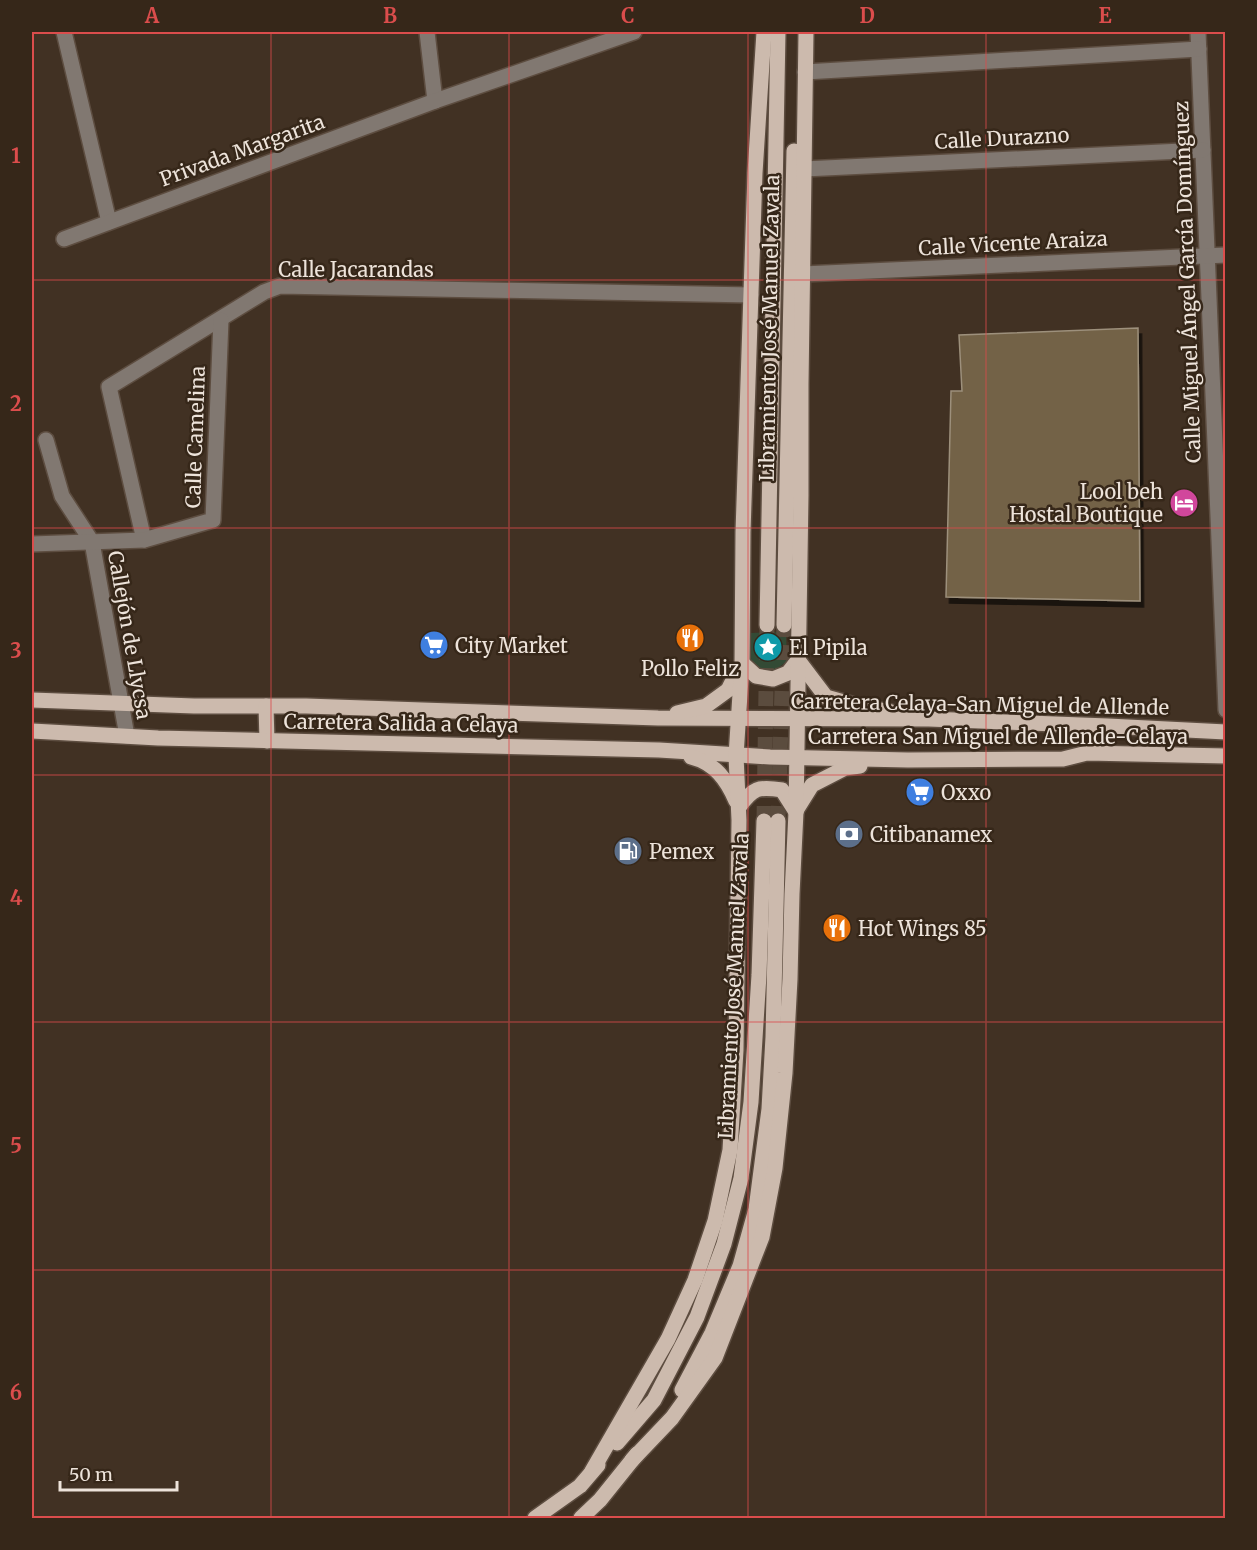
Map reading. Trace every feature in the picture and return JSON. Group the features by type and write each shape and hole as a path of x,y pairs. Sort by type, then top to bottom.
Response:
{"main road":[{"path":"592,1471 668,1339 695,1280 715,1221 730,1150 736,1050 739,807 736,756 742,663 743,532 755,173 764,32"},
{"name":"Libramiento José Manuel Zavala","path":"767,625 778,32"},
{"name":"Libramiento José Manuel Zavala","path":"784,625 796,32"},
{"path":"632,1460 672,1418 715,1358 762,1237 775,1168 785,1073 796,812 806,32"},
{"path":"742,663 756,676 773,679 788,673 798,660"},
{"path":"798,660 825,697 858,706 929,719"},
{"path":"658,718 706,706 728,690 742,663"},
{"name":"Carretera Salida a Celaya","path":"32,700 194,706 318,706 658,718 770,719"},
{"path":"266,706 267,741"},
{"name":"Carretera Celaya-San Miguel de Allende","path":"770,719 929,719 1226,732"},
{"name":"Carretera Salida a Celaya","path":"32,731 267,741 659,750 770,758"},
{"path":"659,750 701,760 716,770 728,783 739,807"},
{"name":"Carretera San Miguel de Allende-Celaya","path":"770,758 1063,759 1087,753 1226,756"},
{"path":"796,812 812,785 845,768 908,760"},
{"path":"739,807 750,793 764,787 782,790 796,812"},
{"name":"Libramiento José Manuel Zavala","path":"535,1518 580,1486 654,1400 697,1317 724,1244 741,1178 751,1102 771,821 773,1037 769,1109 756,1209 740,1266 712,1333 685,1385 647,1441 600,1500 581,1518"}],"street":[{"path":"64,32 109,222"},
{"path":"427,32 435,101"},
{"name":"Privada Margarita","path":"64,239 435,101 634,32"},
{"name":"Calle Miguel Ángel García Domínguez","path":"1198,32 1222,550 1226,710"},
{"path":"806,72 1199,49"},
{"name":"Calle Durazno","path":"804,169 1203,150"},
{"name":"Calle Vicente Araiza","path":"803,274 1226,255"},
{"name":"Calle Jacarandas","path":"144,540 109,387 264,292 280,286 751,295"},
{"name":"Calle Camelina","path":"144,540 213,520 221,320"},
{"path":"46,440 62,496 92,542"},
{"path":"32,544 144,540"},
{"name":"Callejón de Llycsa","path":"92,542 127,736"}],"green space":[{"path":"786,632 787,661 773,672 760,670 751,661 750,633"}],"building":[{"path":"1138,328 1140,601 946,597 951,391 962,391 959,335"}],"tunnel":[{"path":"764,821 767,625"},
{"path":"778,821 784,625"}],"place":[{"name":"Lool beh Hostal Boutique","path":"1184,503"},
{"name":"Pollo Feliz","path":"690,638"},
{"name":"City Market","path":"434,645"},
{"name":"El Pipila","path":"768,647"},
{"name":"Oxxo","path":"920,792"},
{"name":"Citibanamex","path":"849,834"},
{"name":"Pemex","path":"628,851"},
{"name":"Hot Wings 85","path":"837,928"}]}
